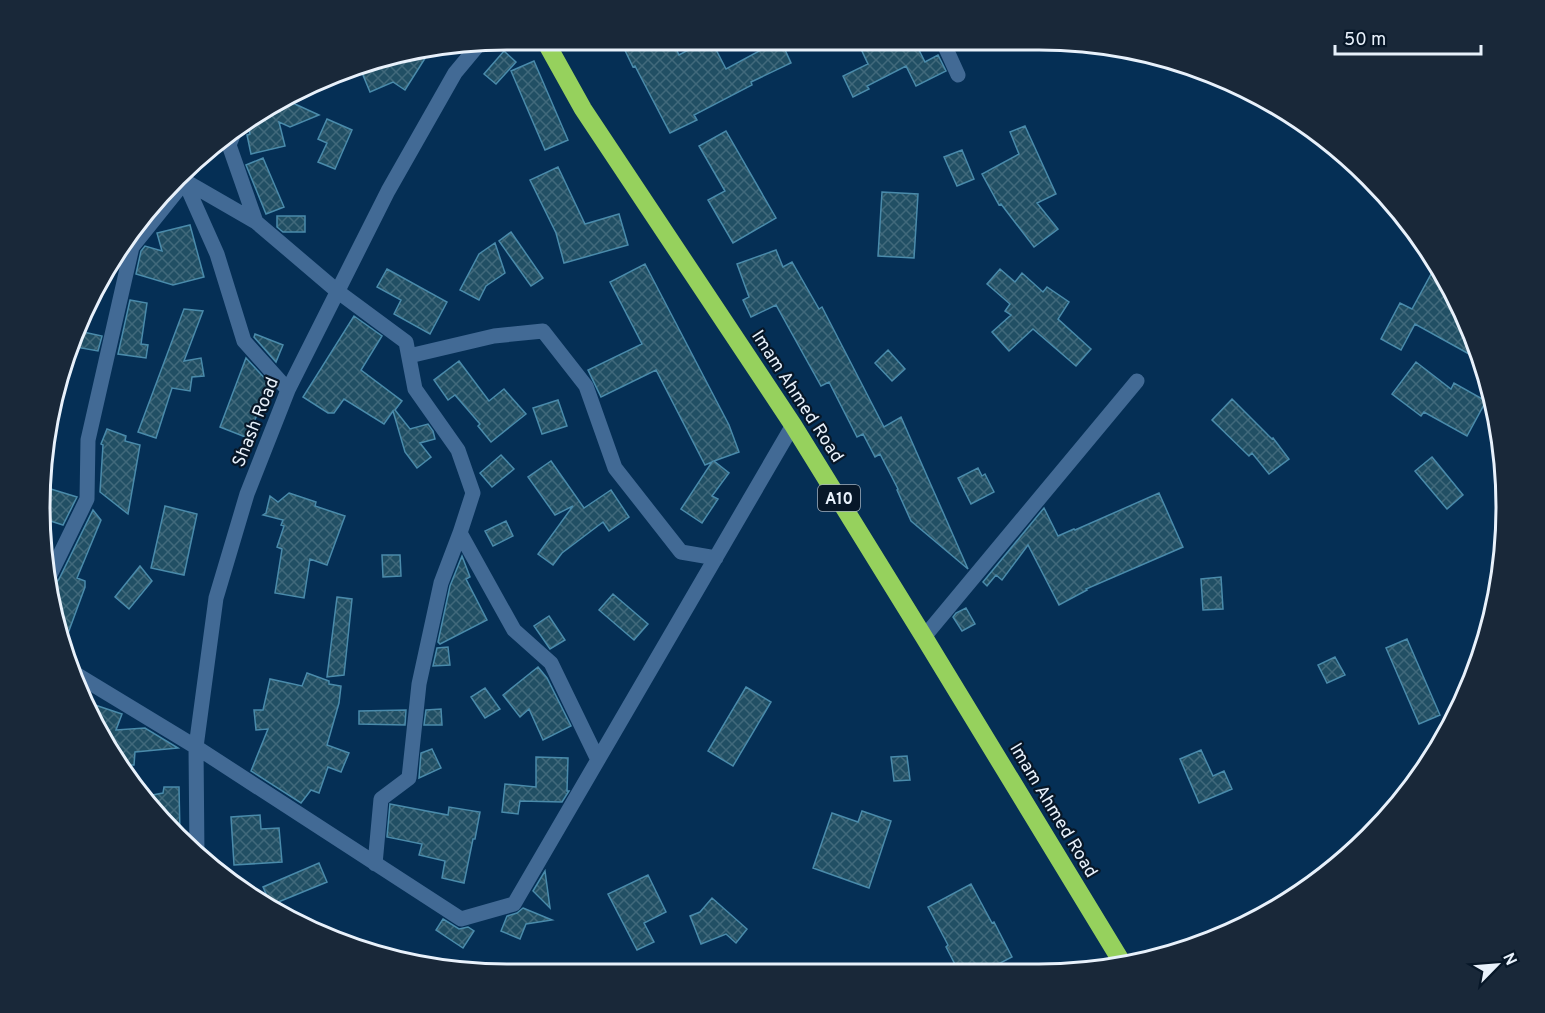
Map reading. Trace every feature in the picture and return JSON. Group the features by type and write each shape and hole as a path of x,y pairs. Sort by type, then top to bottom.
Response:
{"highway":[{"name":"Imam Ahmed Road","path":"549,50 583,109 794,425 1118,957"}],"street":[{"name":"Shash Road","path":"191,837 196,747 216,598 247,494 288,390 388,191 455,73 474,50"},
{"path":"947,50 958,75"},
{"path":"231,142 230,145 256,222"},
{"path":"186,180 256,222 338,291 406,342 415,389 458,450 473,492 441,582 418,684 409,778 381,799 375,864"},
{"path":"185,181 217,254 244,341 288,390"},
{"path":"53,568 87,499 88,440 132,247 170,197"},
{"path":"409,356 494,336 543,331 586,386 615,468 681,552 716,558"},
{"path":"924,637 1137,381"},
{"path":"83,679 196,747 461,919 514,904 794,425"},
{"path":"460,533 514,630 551,663 598,760"}],"building":[{"path":"625,50 677,50 679,55 688,50 716,50 726,69 761,50 785,50 791,63 751,82 752,85 694,115 697,120 670,133 635,66 633,67"},
{"path":"861,50 919,50 925,62 938,55 946,71 916,86 906,66 867,86 869,89 853,97 843,76 868,64"},
{"path":"504,51 516,62 496,84 484,74"},
{"path":"426,56 405,90 393,82 370,92 362,73"},
{"path":"534,61 568,140 545,150 511,71"},
{"path":"293,103 319,115 290,127 279,122 285,146 251,154 247,135 250,134 249,130"},
{"path":"327,119 352,130 335,169 318,162 327,143 318,139"},
{"path":"1025,126 1056,194 1037,203 1058,229 1034,247 1001,204 999,205 982,174 1019,154 1010,132"},
{"path":"726,131 776,218 733,243 708,200 725,191 699,146"},
{"path":"962,150 974,179 957,186 944,157"},
{"path":"263,158 284,207 266,214 246,165"},
{"path":"558,167 585,224 619,214 628,245 564,263 556,233 530,180"},
{"path":"882,192 918,194 914,258 878,256"},
{"path":"277,216 305,216 305,232 283,232 277,227"},
{"path":"190,225 204,277 173,285 136,274 141,251 145,246 162,251 157,233"},
{"path":"511,232 543,278 531,286 499,241"},
{"path":"495,243 505,273 486,286 479,300 460,290 479,254"},
{"path":"776,250 783,267 792,262 819,309 822,307 884,427 901,417 968,569 911,521 880,454 875,457 863,434 857,437 829,382 821,386 776,305 751,317 743,300 749,297 737,264"},
{"path":"645,264 729,425 739,452 714,461 729,473 712,496 718,499 702,523 681,509 712,462 705,465 656,370 601,397 588,370 642,344 610,282"},
{"path":"387,269 447,302 430,334 394,314 401,300 377,287"},
{"path":"1000,269 1015,282 1022,273 1043,292 1047,287 1069,302 1058,319 1091,349 1076,366 1033,329 1009,351 992,332 1011,315 1005,311 1010,304 987,284"},
{"path":"1431,274 1448,304 1469,354 1415,324 1401,350 1381,339 1400,303 1412,309"},
{"path":"130,300 147,303 141,344 148,345 146,358 118,354"},
{"path":"184,309 203,311 184,361 201,358 204,376 192,377 190,391 172,388 156,438 138,432"},
{"path":"354,316 382,336 361,370 402,401 395,410 410,429 428,424 433,431 435,439 420,443 431,457 417,468 405,452 393,411 384,424 344,399 334,413 328,413 303,397"},
{"path":"84,332 102,336 98,351 78,348"},
{"path":"255,334 283,345 276,362 254,337"},
{"path":"888,350 905,369 892,381 875,363"},
{"path":"246,358 269,383 248,438 220,427"},
{"path":"459,361 489,401 504,389 526,414 491,442 478,426 480,424 455,395 448,400 434,380"},
{"path":"1416,362 1451,389 1454,383 1483,399 1484,405 1467,436 1424,412 1421,416 1392,394"},
{"path":"1232,399 1273,438 1289,459 1269,474 1252,453 1249,456 1212,420"},
{"path":"558,400 567,426 542,434 533,408"},
{"path":"107,429 126,436 125,441 140,445 128,514 100,492 103,445 101,444"},
{"path":"501,455 514,469 492,487 480,473"},
{"path":"1432,457 1463,495 1447,509 1415,471"},
{"path":"551,461 584,508 611,490 629,517 609,531 603,522 562,553 553,565 538,554 573,506 555,515 528,477"},
{"path":"978,468 982,476 985,474 994,492 971,504 958,478"},
{"path":"50,489 77,497 63,525 50,521"},
{"path":"289,493 316,502 315,506 345,516 327,565 310,559 304,598 275,593 282,549 277,547 284,526 281,525 283,520 263,515 266,513 270,496 278,502"},
{"path":"1159,493 1183,547 1086,589 1059,605 1028,545 1002,580 996,575 987,586 983,582 1044,508 1058,536"},
{"path":"165,506 197,514 184,575 151,568"},
{"path":"93,510 101,520 77,578 85,581 85,587 68,634 56,583"},
{"path":"506,521 513,536 493,546 485,531"},
{"path":"382,555 400,555 401,576 383,577"},
{"path":"462,556 470,577 466,579 487,620 440,644 438,642 450,586"},
{"path":"140,566 152,581 129,609 115,597"},
{"path":"1221,577 1223,609 1203,610 1201,579"},
{"path":"613,594 648,624 634,640 599,610"},
{"path":"337,597 352,599 344,675 327,677"},
{"path":"966,608 975,624 962,631 953,617"},
{"path":"549,616 565,640 550,649 534,626"},
{"path":"1407,639 1440,715 1419,724 1386,648"},
{"path":"448,647 450,665 433,666 437,648"},
{"path":"1335,657 1345,675 1327,683 1318,665"},
{"path":"538,667 547,678 571,726 543,740 529,709 520,717 503,695"},
{"path":"307,673 329,681 329,684 341,686 339,703 327,745 349,753 341,772 328,767 319,793 311,790 301,803 251,771 268,729 256,730 254,710 263,710 270,679 302,686"},
{"path":"746,687 771,702 733,766 708,751"},
{"path":"485,688 500,709 485,718 471,697"},
{"path":"95,705 122,714 116,730 145,728 178,748 135,752 134,765 130,765 127,760"},
{"path":"441,709 442,725 424,725 426,710"},
{"path":"406,710 405,725 359,724 359,711"},
{"path":"432,749 441,768 419,778 421,753"},
{"path":"1201,750 1213,776 1224,771 1232,789 1199,803 1180,759"},
{"path":"907,756 910,780 894,781 891,757"},
{"path":"536,757 568,758 567,791 569,791 562,802 520,801 518,814 502,812 505,784 536,787"},
{"path":"164,787 179,787 180,827 152,795 163,793"},
{"path":"390,804 448,815 449,807 480,812 464,883 442,878 445,861 419,855 422,844 387,837"},
{"path":"862,811 891,821 869,888 813,868 832,813 858,822"},
{"path":"260,815 261,829 279,828 282,862 234,865 231,817"},
{"path":"319,863 327,882 278,902 266,895 263,887"},
{"path":"545,871 550,908 533,891"},
{"path":"648,875 666,912 644,923 654,942 637,950 608,894"},
{"path":"971,884 1012,957 998,964 955,964 946,947 948,945 928,907"},
{"path":"712,898 747,929 736,943 726,934 701,944 690,916 700,912"},
{"path":"523,908 552,920 526,924 520,939 501,931 507,916"},
{"path":"443,919 459,929 468,927 474,931 463,948 436,930"}]}
